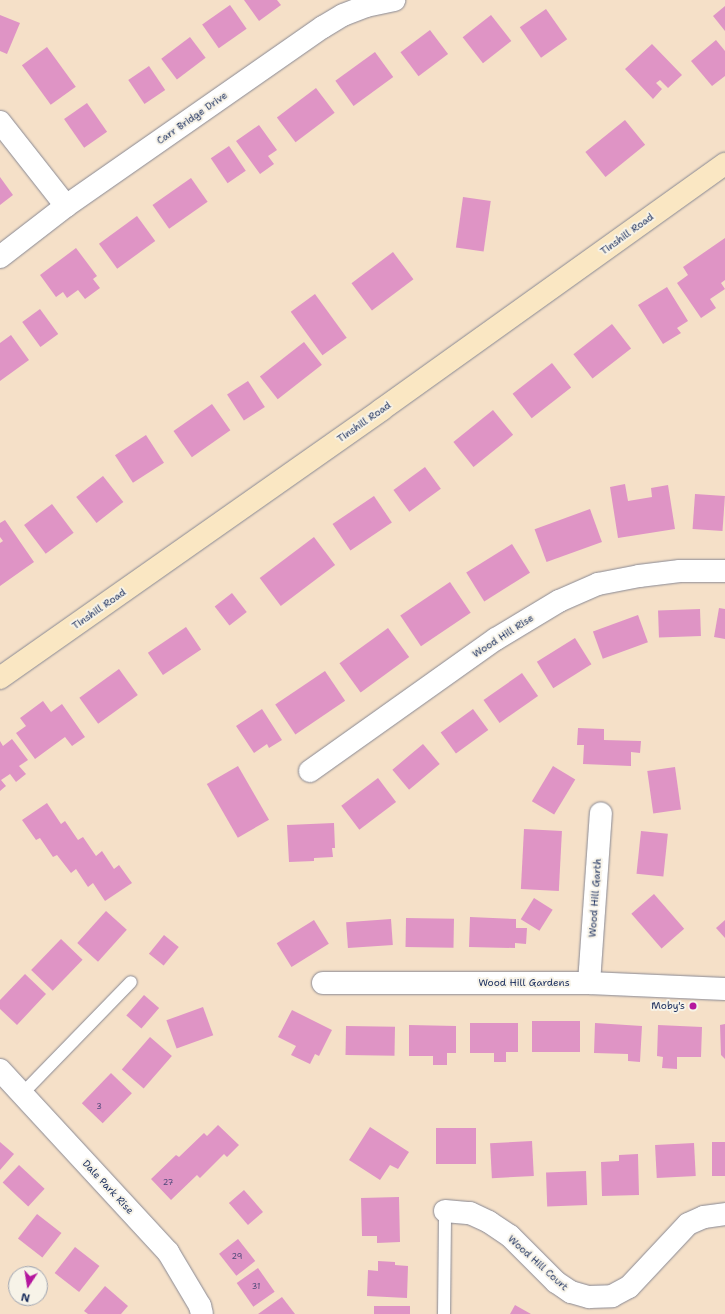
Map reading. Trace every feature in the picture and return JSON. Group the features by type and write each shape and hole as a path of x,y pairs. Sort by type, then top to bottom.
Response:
{"street":[{"name":"Carr Bridge Drive","path":"0,256 66,206 323,27 343,15 366,6 394,0"},
{"path":"0,122 66,206"},
{"name":"Tinshill Road","path":"0,678 381,410 725,164"},
{"name":"Wood Hill Rise","path":"310,771 496,639 559,601 598,584 639,576 680,571 725,571"},
{"name":"Wood Hill Garth","path":"588,983 601,813"},
{"name":"Wood Hill Gardens","path":"323,983 588,983 725,989"},
{"name":"Dale Park Rise","path":"0,1070 168,1252 200,1306 202,1314"},
{"name":"Wood Hill Court","path":"445,1210 470,1213 489,1222 510,1236 556,1282 571,1292 589,1297 612,1296 629,1287 688,1224 704,1217 725,1214"}],"lane":[{"path":"22,1094 132,982"},
{"path":"444,1314 445,1210"}],"building":[{"path":"244,0 277,0 281,5 259,21"},
{"path":"230,5 247,29 219,48 202,25"},
{"path":"725,6 725,31 713,16"},
{"path":"546,9 567,39 541,58 520,27"},
{"path":"0,15 20,23 7,54 0,51"},
{"path":"491,15 511,41 483,63 463,37"},
{"path":"430,30 448,54 419,76 400,52"},
{"path":"190,37 206,58 177,79 161,59"},
{"path":"716,40 725,51 725,76 712,86 691,61"},
{"path":"652,44 682,75 668,88 660,80 656,83 662,89 653,99 625,69"},
{"path":"47,47 76,87 51,105 22,65"},
{"path":"375,52 393,77 354,106 335,81"},
{"path":"149,66 165,90 144,104 128,80"},
{"path":"316,88 335,113 296,142 277,117"},
{"path":"87,103 107,132 84,148 64,119"},
{"path":"625,120 645,145 606,177 585,152"},
{"path":"259,125 277,150 268,156 274,164 260,174 236,141"},
{"path":"229,146 246,171 228,183 211,158"},
{"path":"0,177 13,195 0,205"},
{"path":"191,178 208,202 169,229 152,205"},
{"path":"463,197 491,201 484,251 456,248"},
{"path":"137,216 155,241 117,269 99,244"},
{"path":"725,238 725,280 721,283 725,289 710,299 716,308 701,318 677,283 688,275 683,267"},
{"path":"76,248 97,276 93,279 100,288 85,299 78,290 67,298 63,292 56,297 40,275"},
{"path":"393,252 413,279 372,310 351,283"},
{"path":"667,287 688,321 677,328 681,333 663,344 638,305"},
{"path":"315,294 347,338 322,355 291,312"},
{"path":"40,309 58,334 40,347 22,322"},
{"path":"612,324 631,348 592,379 573,354"},
{"path":"11,335 29,360 0,381 0,343"},
{"path":"304,342 322,365 278,399 260,376"},
{"path":"552,363 571,387 532,418 513,394"},
{"path":"248,381 265,407 244,421 227,395"},
{"path":"212,404 230,430 192,457 173,431"},
{"path":"493,410 513,435 474,467 453,442"},
{"path":"146,435 164,463 133,483 115,455"},
{"path":"425,467 441,489 409,512 393,490"},
{"path":"103,476 123,502 97,523 76,497"},
{"path":"625,484 628,501 652,497 651,488 668,485 675,529 618,538 610,487"},
{"path":"695,494 725,496 722,531 693,529"},
{"path":"374,496 392,523 350,550 333,524"},
{"path":"52,504 74,533 46,554 24,525"},
{"path":"590,509 602,542 547,562 535,529"},
{"path":"5,520 34,562 0,586 0,543 3,541 0,537 0,523"},
{"path":"314,537 335,565 281,606 260,578"},
{"path":"512,544 530,573 484,601 466,573"},
{"path":"450,582 471,613 421,646 400,616"},
{"path":"232,593 247,612 229,625 215,607"},
{"path":"719,608 725,609 725,639 714,637"},
{"path":"700,609 701,636 659,637 658,610"},
{"path":"638,615 648,642 603,659 593,631"},
{"path":"186,627 201,649 163,675 148,653"},
{"path":"388,628 409,657 361,692 339,663"},
{"path":"575,638 591,664 553,688 537,662"},
{"path":"119,669 138,695 98,724 79,698"},
{"path":"325,671 345,701 295,734 275,705"},
{"path":"522,673 538,696 500,723 483,700"},
{"path":"43,701 51,712 62,704 85,737 72,746 65,737 35,759 16,733 26,726 20,718"},
{"path":"262,709 282,740 269,748 267,744 254,753 236,726"},
{"path":"473,709 488,730 456,754 441,733"},
{"path":"578,728 604,729 604,740 641,741 640,753 631,752 631,766 583,764 584,745 577,745"},
{"path":"12,739 28,760 19,766 26,774 16,782 10,774 1,780 6,786 0,791 0,741 3,746"},
{"path":"423,744 440,764 409,790 392,770"},
{"path":"238,766 269,820 238,838 207,784"},
{"path":"553,766 575,779 554,815 532,801"},
{"path":"675,767 681,810 653,813 647,771"},
{"path":"378,778 396,802 359,830 341,806"},
{"path":"47,803 61,824 65,821 78,840 83,837 96,856 102,851 114,869 119,865 132,883 105,901 93,883 88,887 76,869 71,873 57,855 53,857 40,838 36,840 22,820"},
{"path":"334,823 335,848 332,848 333,857 314,858 314,861 289,862 287,825"},
{"path":"524,829 562,831 559,891 521,889"},
{"path":"641,831 668,834 663,877 637,874"},
{"path":"654,894 684,929 662,948 631,914"},
{"path":"534,898 553,910 539,931 521,919"},
{"path":"106,911 127,930 98,962 77,943"},
{"path":"470,917 516,919 516,928 527,928 526,944 515,943 515,948 469,947"},
{"path":"406,918 454,919 453,948 405,947"},
{"path":"391,919 393,945 348,948 346,922"},
{"path":"314,920 329,944 292,967 277,943"},
{"path":"725,920 725,938 716,928"},
{"path":"164,935 179,947 164,966 149,954"},
{"path":"61,939 83,960 53,991 31,970"},
{"path":"25,974 46,994 17,1025 0,1009 0,1000"},
{"path":"144,995 159,1008 141,1028 126,1015"},
{"path":"203,1007 213,1035 177,1049 166,1020"},
{"path":"292,1010 332,1030 319,1056 315,1054 310,1064 291,1055 296,1046 278,1037"},
{"path":"532,1021 580,1021 580,1052 532,1052"},
{"path":"470,1023 518,1023 518,1052 506,1052 506,1062 494,1062 494,1053 470,1053"},
{"path":"595,1023 642,1026 640,1062 628,1061 628,1054 594,1053"},
{"path":"725,1024 725,1059 721,1055 720,1025"},
{"path":"409,1025 456,1026 456,1053 447,1053 447,1065 433,1065 433,1056 409,1056"},
{"path":"658,1025 702,1027 701,1057 677,1057 677,1069 662,1068 663,1057 657,1056"},
{"path":"346,1026 395,1027 394,1056 345,1055"},
{"path":"150,1037 172,1056 144,1088 122,1069"},
{"path":"111,1073 132,1093 103,1123 82,1103"},
{"path":"218,1125 239,1145 227,1157 224,1154 200,1178 197,1175 171,1200 151,1179 176,1155 179,1157 204,1133 207,1136"},
{"path":"370,1127 409,1152 398,1169 390,1165 380,1180 349,1160"},
{"path":"436,1128 476,1128 476,1164 436,1164"},
{"path":"532,1141 534,1176 492,1178 490,1143"},
{"path":"0,1142 14,1154 0,1170"},
{"path":"712,1142 725,1142 725,1176 712,1176"},
{"path":"694,1143 696,1176 657,1178 655,1145"},
{"path":"638,1154 639,1195 602,1196 601,1162 619,1161 619,1155"},
{"path":"19,1165 45,1189 28,1206 3,1183"},
{"path":"586,1171 587,1205 547,1206 546,1172"},
{"path":"244,1190 263,1212 248,1225 229,1203"},
{"path":"399,1197 400,1242 377,1243 377,1236 362,1236 361,1198"},
{"path":"37,1214 61,1233 42,1258 18,1238"},
{"path":"238,1239 255,1261 236,1276 219,1254"},
{"path":"75,1247 99,1266 79,1292 55,1273"},
{"path":"378,1261 395,1262 395,1265 408,1266 407,1298 367,1296 368,1270 378,1271"},
{"path":"258,1268 275,1292 253,1307 237,1283"},
{"path":"105,1286 128,1306 121,1314 88,1314 84,1311"},
{"path":"282,1297 295,1314 258,1314"},
{"path":"515,1305 531,1314 510,1314"},
{"path":"374,1306 410,1306 410,1314 374,1314"}],"place":[{"name":"Moby's","path":"693,1006"}]}
